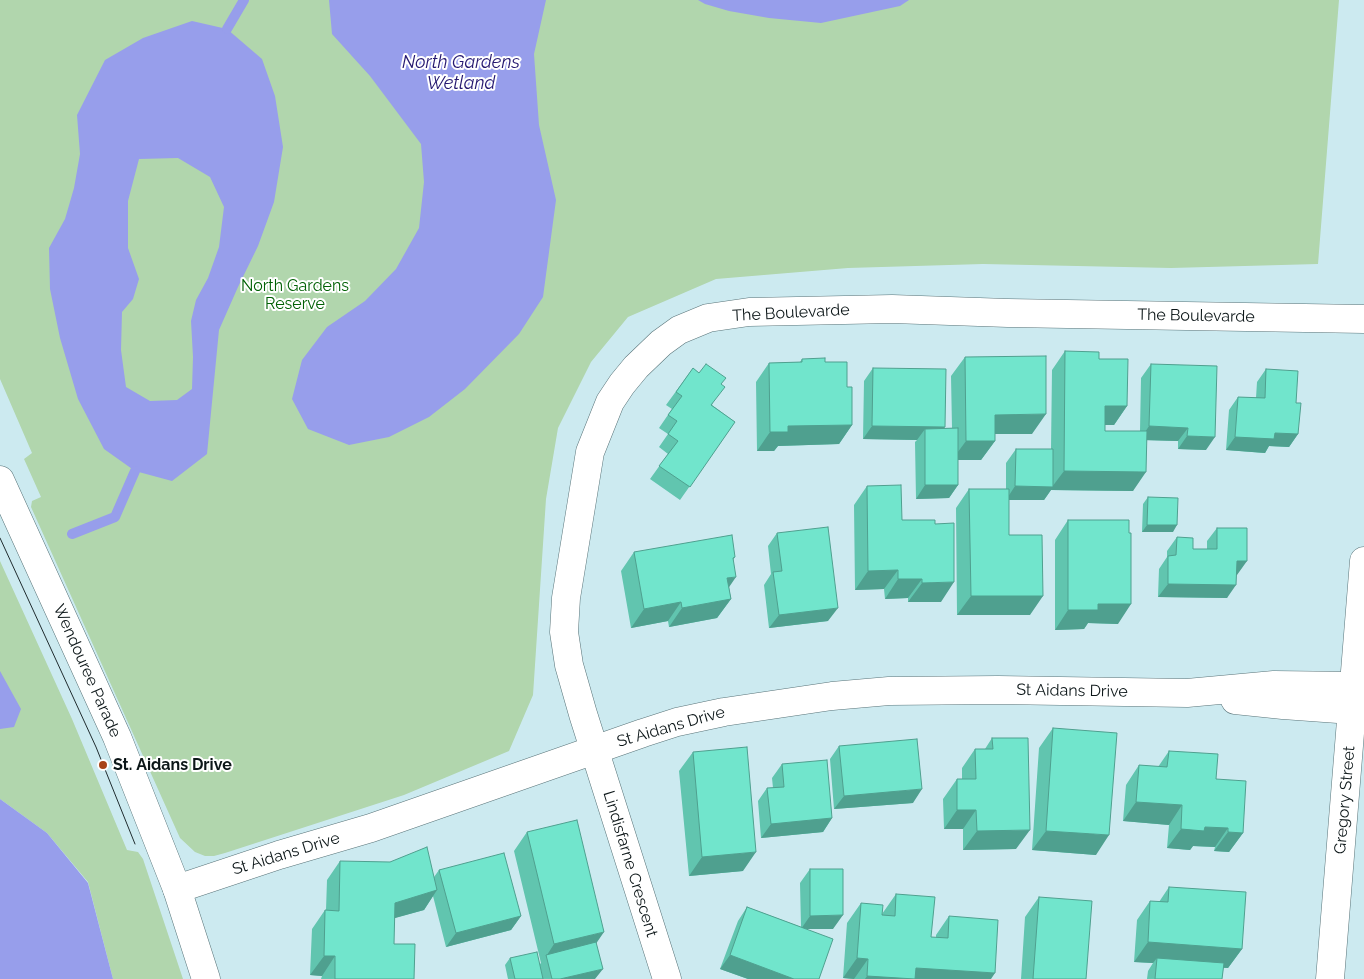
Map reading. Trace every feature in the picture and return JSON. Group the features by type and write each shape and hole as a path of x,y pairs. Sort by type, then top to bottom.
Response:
{"street":[{"name":"The Boulevarde","path":"595,750 569,665 564,632 566,598 590,452 610,402 622,384 636,367 661,343 679,330 708,318 749,312 892,309 1364,319"},
{"name":"Wendouree Parade","path":"0,480 117,737 177,889 206,979"},
{"name":"Gregory Street","path":"1330,979 1364,561"},
{"name":"St Aidans Drive","path":"177,889 279,855 371,828 676,722 715,714 832,696 889,691 1187,693 1284,706 1353,698"},
{"name":"Lindisfarne Crescent","path":"595,750 667,979"}],"green space":[{"name":"North Gardens Reserve","path":"0,0 1339,0 1318,264 1171,268 983,264 848,268 716,279 628,317 591,362 558,428 546,499 533,695 509,751 404,795 225,853 205,856 195,852 180,838 31,507 32,501 41,497 24,459 32,453 0,379"},
{"path":"0,561 72,719 127,850 138,852 143,859 183,979 113,979 88,882 47,833 0,799"}],"water":[{"name":"North Gardens Wetland","path":"329,0 546,0 534,54 539,125 556,200 543,297 519,334 465,389 429,417 389,437 349,445 308,429 292,399 302,360 327,327 365,301 396,269 419,228 424,182 421,144 370,76 332,34"},
{"path":"698,0 909,0 900,6 821,23 769,18 729,11"},
{"path":"192,21 227,29 262,59 275,96 283,147 274,202 258,246 219,330 207,454 172,481 135,471 104,449 78,399 60,338 50,289 49,248 65,219 74,188 80,154 77,115 105,60 143,38","holes":["178,158 210,177 224,207 219,247 208,278 196,300 191,321 192,389 177,400 150,401 126,387 121,350 122,312 133,299 139,279 128,248 128,201 139,159"]},
{"path":"0,671 21,709 14,727 0,729"},
{"path":"0,799 47,833 88,883 113,979 0,979"}],"building":[{"path":"1065,351 1099,352 1099,359 1128,359 1127,406 1105,406 1105,431 1147,431 1146,472 1064,471"},
{"path":"1046,356 1046,414 995,415 995,441 966,441 965,357"},
{"path":"825,358 825,362 847,362 847,387 852,387 852,425 788,426 788,432 770,432 769,363 802,362 802,359"},
{"path":"706,364 726,378 721,384 725,387 711,405 735,422 690,487 659,466 678,441 668,434 677,421 668,415 682,396 676,392 693,368 699,373"},
{"path":"1151,364 1217,366 1215,437 1187,436 1188,428 1149,426"},
{"path":"873,368 946,369 945,427 872,426"},
{"path":"1266,369 1298,371 1296,403 1301,403 1298,434 1275,433 1274,439 1235,437 1238,397 1265,398"},
{"path":"958,428 958,485 925,485 925,429"},
{"path":"1016,449 1053,449 1053,487 1015,486"},
{"path":"901,485 902,520 935,520 935,524 954,523 954,582 922,583 922,579 898,579 898,570 868,571 867,486"},
{"path":"969,489 1009,489 1009,535 1042,535 1043,596 971,596"},
{"path":"1148,497 1178,498 1177,525 1147,525"},
{"path":"1068,520 1129,520 1129,533 1131,533 1131,604 1098,604 1098,610 1068,610"},
{"path":"828,527 838,608 779,615 773,572 782,571 777,533"},
{"path":"1217,528 1247,528 1247,561 1237,561 1236,585 1168,584 1168,556 1176,555 1177,537 1193,538 1193,549 1217,549"},
{"path":"732,535 736,577 727,578 731,599 682,608 681,602 644,609 634,552"},
{"path":"1053,728 1117,733 1109,835 1046,831"},
{"path":"992,738 1028,738 1030,830 977,831 976,810 957,810 957,779 976,779 975,749 993,749"},
{"path":"917,739 922,789 844,796 839,746"},
{"path":"747,747 756,852 702,857 693,752"},
{"path":"1169,751 1218,754 1216,779 1246,781 1243,833 1228,832 1228,828 1205,827 1204,831 1181,829 1182,805 1136,802 1139,765 1167,767"},
{"path":"827,760 832,818 771,824 767,788 784,787 782,764"},
{"path":"577,820 604,932 554,944 527,832"},
{"path":"427,847 437,890 395,903 394,944 415,944 414,979 335,979 335,956 324,956 325,910 339,911 340,861 390,862"},
{"path":"504,853 521,916 456,933 439,870"},
{"path":"810,869 843,869 843,915 810,916"},
{"path":"1169,887 1246,892 1242,949 1148,942 1150,901 1168,902"},
{"path":"896,894 935,897 931,937 948,938 949,916 998,920 995,973 916,968 915,979 867,976 868,959 857,958 861,903 883,905 882,915 895,916"},
{"path":"1039,897 1092,901 1086,979 1033,979"},
{"path":"747,907 833,939 819,979 794,979 730,955"},
{"path":"596,942 603,969 560,979 552,979 546,955"},
{"path":"537,952 543,979 515,979 510,958"},
{"path":"1157,958 1224,963 1222,979 1155,979"}],"waterway":[{"path":"227,29 244,0"},
{"path":"72,534 115,517 135,471"}],"tram line":[{"path":"0,538 96,747 135,844"}],"place":[{"name":"St. Aidans Drive","path":"103,765"}]}
